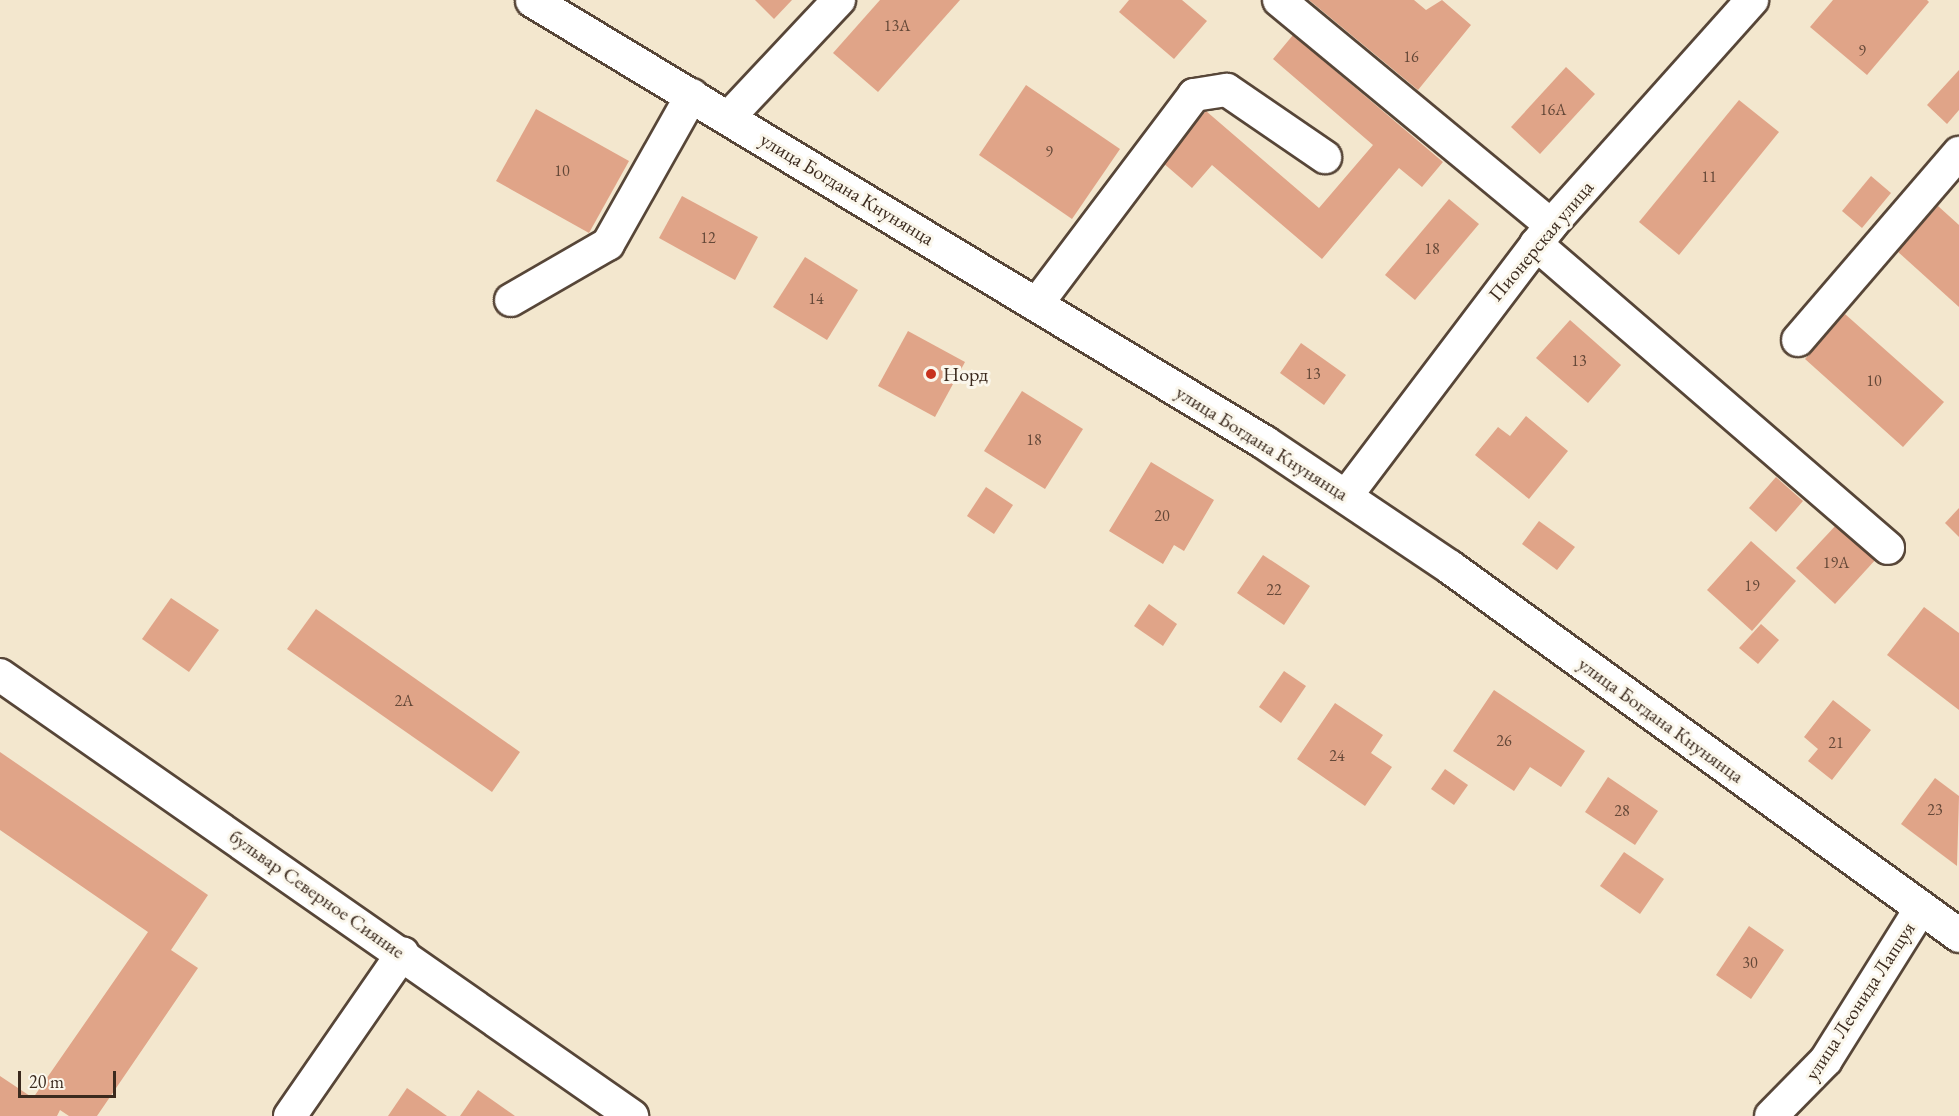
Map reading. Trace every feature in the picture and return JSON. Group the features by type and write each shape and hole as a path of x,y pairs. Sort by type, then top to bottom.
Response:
{"main road":[{"name":"улица Богдана Кнунянца","path":"532,0 729,117 1346,496 1959,935"}],"street":[{"path":"729,117 839,0"},
{"path":"1279,0 1543,235 1888,548"},
{"name":"Пионерская улица","path":"1346,496 1543,235 1752,0"},
{"path":"1036,305 1194,95 1227,90 1324,156"},
{"path":"511,300 608,244 692,95"},
{"path":"1797,340 1959,153"},
{"name":"бульвар Северное Сияние","path":"0,675 403,953 632,1116"},
{"name":"улица Леонида Лапцуя","path":"1771,1116 1826,1060 1921,908"},
{"path":"290,1116 403,953"}],"building":[{"path":"755,0 792,0 774,19"},
{"path":"880,0 960,0 878,92 833,53"},
{"path":"1129,0 1182,0 1207,21 1174,59 1119,12"},
{"path":"1309,0 1414,0 1426,10 1442,0 1471,25 1418,90"},
{"path":"1833,0 1927,0 1929,2 1867,75 1810,27"},
{"path":"1293,35 1443,162 1422,187 1399,168 1322,259 1212,165 1192,188 1162,162 1206,111 1319,208 1373,145 1273,59"},
{"path":"1566,67 1595,94 1540,154 1511,127"},
{"path":"1959,70 1959,110 1947,124 1927,105"},
{"path":"1026,85 1120,149 1072,219 979,155"},
{"path":"1739,100 1779,132 1679,255 1639,222"},
{"path":"536,109 629,161 589,233 496,181"},
{"path":"1871,176 1891,193 1862,228 1842,211"},
{"path":"682,196 758,237 735,280 659,238"},
{"path":"1449,199 1479,224 1415,300 1385,275"},
{"path":"1938,206 1959,225 1959,307 1897,251"},
{"path":"805,257 858,290 827,340 773,307"},
{"path":"1845,314 1944,402 1903,447 1805,359"},
{"path":"1570,320 1621,365 1588,403 1536,358"},
{"path":"908,331 965,362 935,417 878,386"},
{"path":"1301,343 1346,375 1324,405 1280,373"},
{"path":"1022,391 1083,429 1045,489 984,451"},
{"path":"1526,416 1568,451 1529,499 1475,455 1498,427 1510,436"},
{"path":"1151,462 1214,500 1184,551 1174,545 1163,564 1109,531"},
{"path":"1776,477 1803,501 1776,532 1749,508"},
{"path":"986,487 1013,505 994,534 967,516"},
{"path":"1959,508 1959,537 1945,523"},
{"path":"1539,521 1575,547 1557,570 1522,544"},
{"path":"1838,523 1877,558 1835,604 1796,568"},
{"path":"1751,541 1796,581 1752,631 1707,590"},
{"path":"1263,555 1310,586 1284,625 1237,593"},
{"path":"171,598 219,630 189,672 142,639"},
{"path":"1149,604 1177,624 1163,646 1134,626"},
{"path":"1924,607 1959,633 1959,710 1887,655"},
{"path":"316,609 520,752 492,792 287,649"},
{"path":"1761,624 1779,640 1758,664 1739,648"},
{"path":"1284,671 1306,686 1281,723 1259,707"},
{"path":"1494,690 1585,751 1561,787 1530,767 1514,791 1453,751"},
{"path":"1833,700 1871,730 1832,780 1808,761 1818,749 1804,737"},
{"path":"1335,703 1383,735 1371,753 1392,767 1365,806 1297,759"},
{"path":"0,752 208,895 171,950 198,968 97,1116 69,1116 60,1110 57,1116 0,1116 0,1076 33,1098 148,932 0,830"},
{"path":"1445,769 1468,785 1454,805 1431,789"},
{"path":"1608,777 1658,811 1635,845 1585,812"},
{"path":"1935,778 1959,796 1957,866 1901,824"},
{"path":"1624,852 1664,879 1640,914 1600,886"},
{"path":"1749,926 1784,950 1751,999 1716,975"},
{"path":"407,1088 447,1116 388,1116"},
{"path":"478,1090 515,1116 460,1116"}],"place":[{"name":"Норд","path":"931,374"}]}
